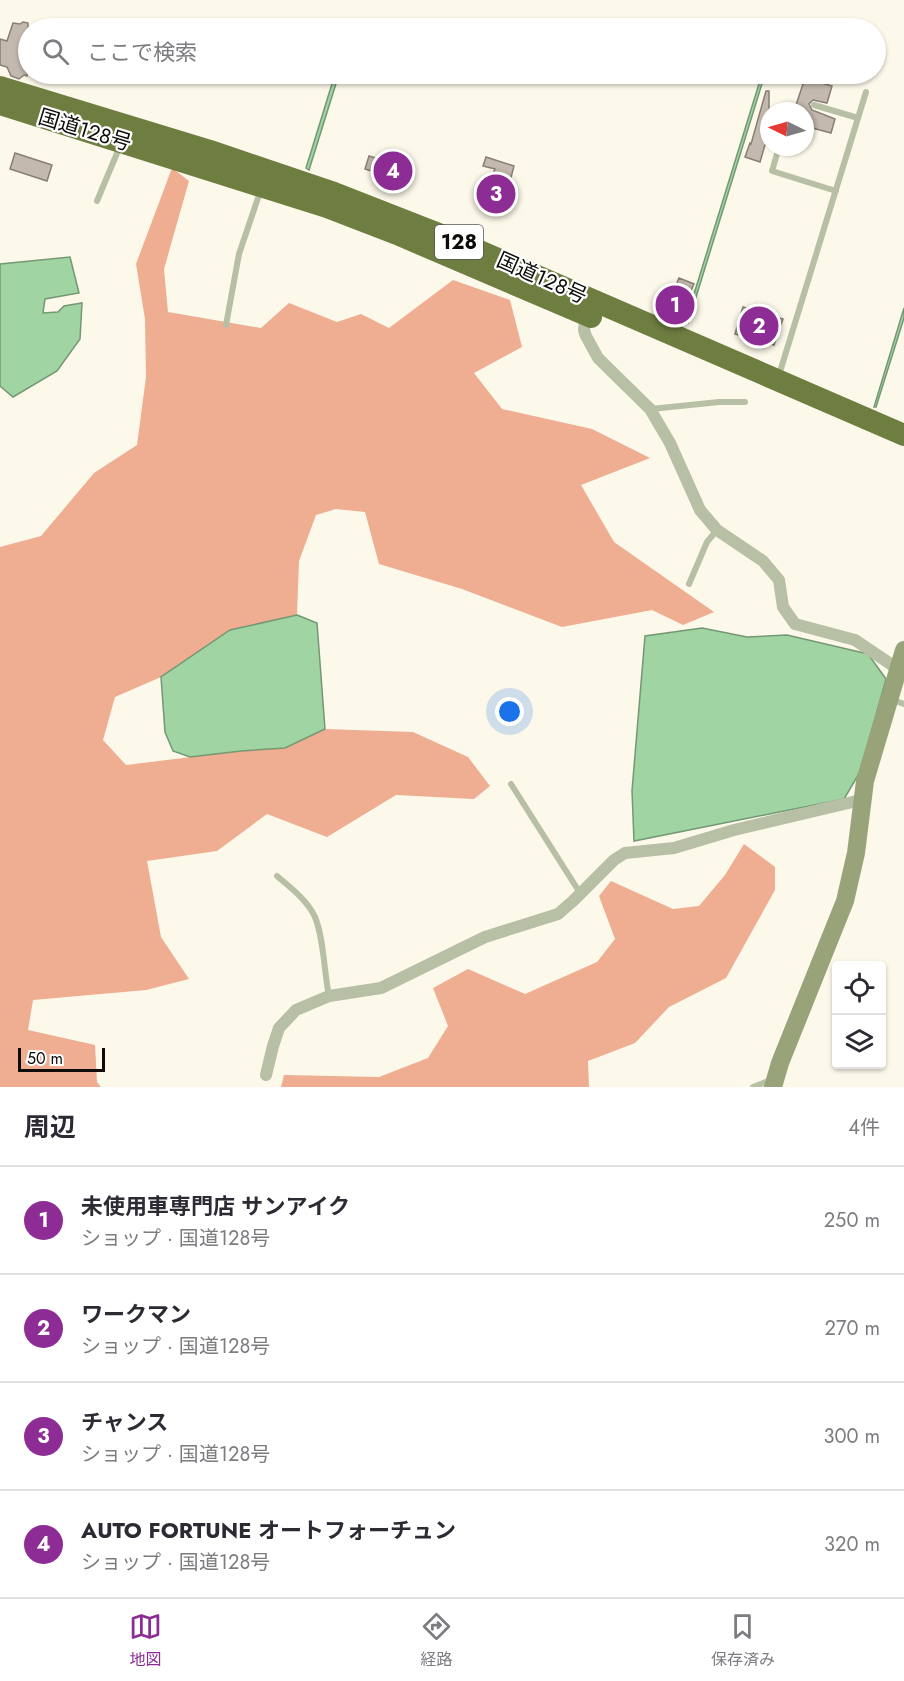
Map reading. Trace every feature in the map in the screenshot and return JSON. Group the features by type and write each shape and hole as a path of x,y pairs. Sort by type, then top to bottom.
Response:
{"highway":[{"name":"国道128号","path":"0,87 265,178 904,451"},
{"name":"国道128号","path":"0,104 121,141 334,193 453,240 775,384 904,435"}],"street":[{"path":"586,314 584,325 586,336 598,358 650,409 670,443 700,510 717,530 763,561 774,573 779,580 783,607 795,624 855,640 901,670"},
{"path":"774,1083 845,901 856,853 865,781 896,701 904,650"},
{"path":"266,1075 279,1028 296,1010 329,996 381,988 485,937 558,914 614,860 625,853 674,848 734,830 861,800"}],"lane":[{"path":"775,384 866,92"},
{"path":"814,105 858,118"},
{"path":"97,201 121,141"},
{"path":"776,156 772,171 836,191"},
{"path":"226,325 239,254 265,178"},
{"path":"650,409 719,402 745,402"},
{"path":"689,584 707,542 717,530"},
{"path":"511,784 580,894"},
{"path":"277,876 298,894 314,916 321,938 329,996"},
{"path":"753,1087 774,1083"}],"shaded area":[{"path":"332,84 336,84 309,170 306,168"},
{"path":"759,84 762,84 688,323 685,323"},
{"path":"172,168 189,181 164,269 168,312 261,328 289,303 337,322 361,314 389,328 453,280 510,300 522,347 474,373 502,409 592,429 650,458 581,485 614,542 714,612 683,625 652,610 562,627 462,589 379,564 365,512 336,509 316,515 299,561 297,615 230,630 161,677 115,697 103,740 126,765 285,748 325,729 413,732 468,757 490,786 474,799 396,795 327,837 267,814 217,851 147,861 161,937 189,979 146,990 33,1000 28,1030 95,1045 97,1082 101,1087 0,1087 0,547 41,536 94,473 137,445 146,377 145,319 136,264"},
{"path":"70,257 79,293 45,299 43,313 58,312 64,306 82,303 80,339 57,371 13,397 0,386 0,264"},
{"path":"904,308 904,318 876,407 874,407"},
{"path":"297,615 317,623 325,729 285,748 190,757 173,751 165,732 161,677 230,630"},
{"path":"702,628 747,637 787,635 868,654 886,679 860,772 844,799 634,841 632,791 645,636"},
{"path":"744,844 775,867 775,890 726,978 669,1007 635,1043 588,1061 589,1087 281,1087 284,1075 379,1077 428,1058 448,1026 433,988 468,969 525,994 597,962 615,939 599,896 611,881 673,909 699,906 725,875"}],"building":[{"path":"13,23 18,24 18,79 11,76 7,67 0,65 0,39 7,41"},
{"path":"803,84 832,86 827,103 813,100 797,102"},
{"path":"766,91 769,91 769,102 763,102"},
{"path":"814,111 835,119 831,133 814,128"},
{"path":"760,112 760,162 745,157"},
{"path":"15,153 52,165 47,181 10,169"},
{"path":"369,156 404,167 400,180 365,169"},
{"path":"486,157 514,166 508,189 511,190 503,208 482,199 495,169 483,166"},
{"path":"679,278 694,284 688,297 685,296 676,318 664,313"},
{"path":"743,307 783,319 774,345 735,334"}],"place":[{"name":"AUTO FORTUNE オートフォーチュン","path":"393,171"},
{"name":"チャンス","path":"496,194"},
{"name":"未使用車専門店 サンアイク","path":"675,305"},
{"name":"ワークマン","path":"759,326"}]}
